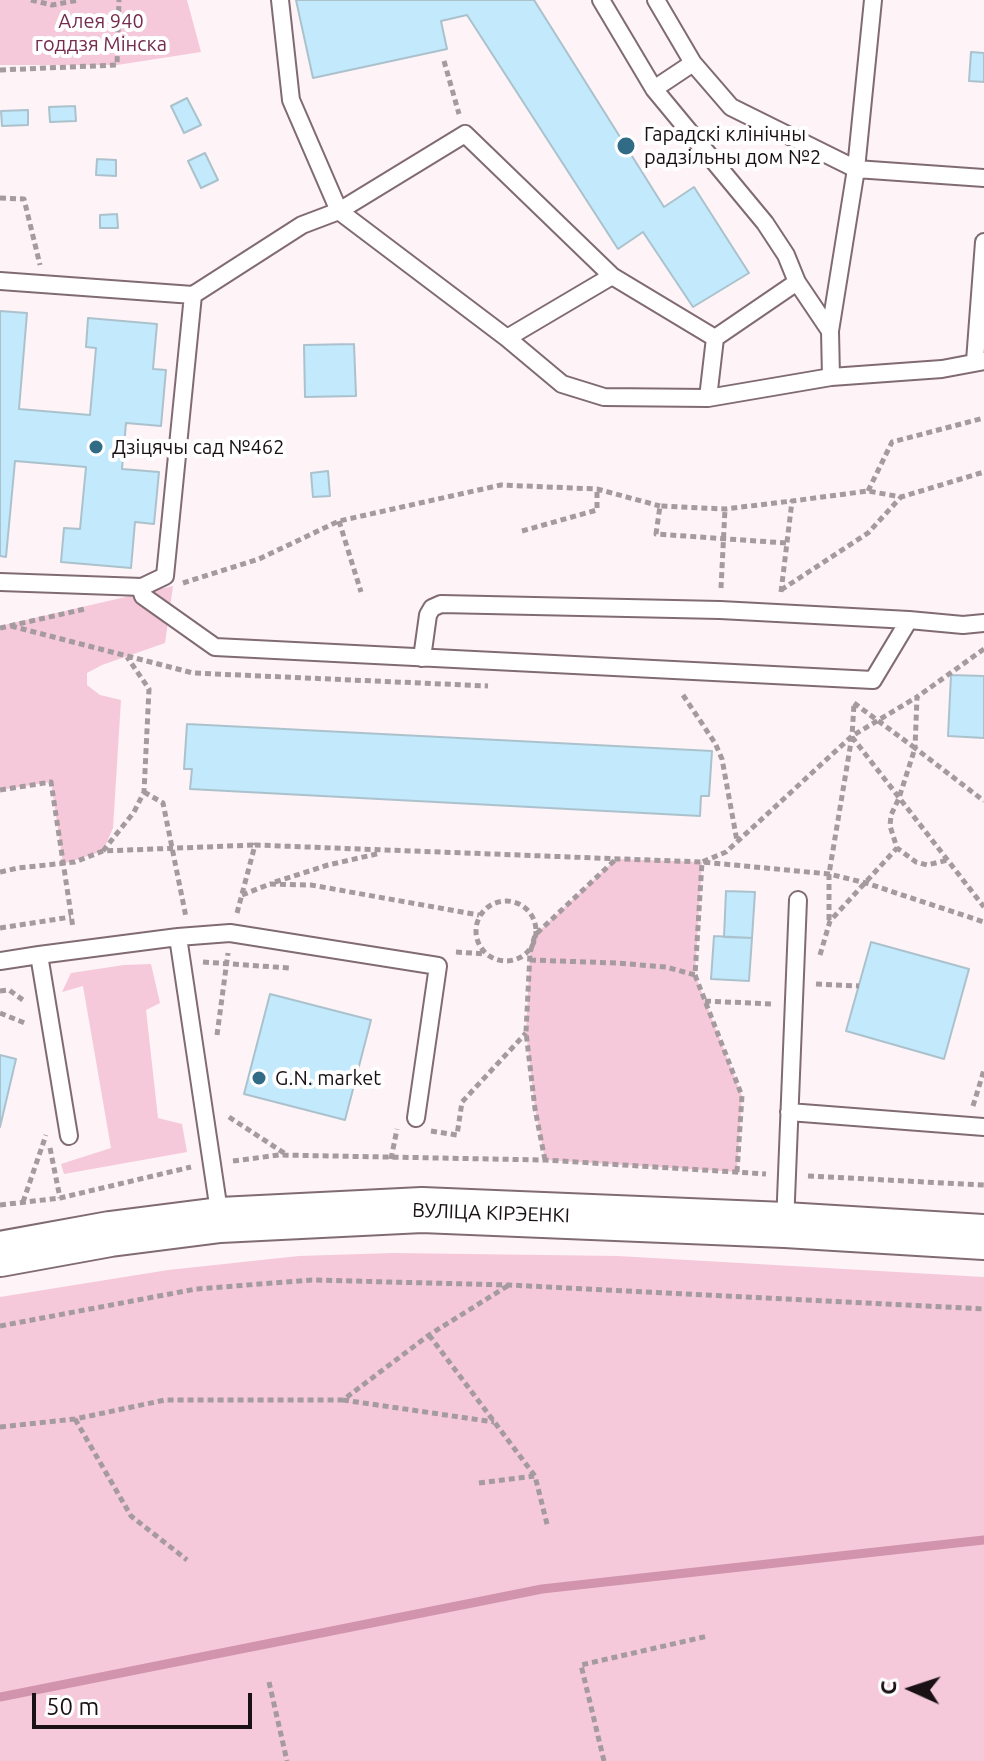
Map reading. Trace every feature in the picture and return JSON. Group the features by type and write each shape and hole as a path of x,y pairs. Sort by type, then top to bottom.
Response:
{"street":[{"name":"ВУЛІЦА КІРЭЕНКІ","path":"0,1254 110,1234 220,1220 422,1210 785,1225 984,1237"}],"lane":[{"path":"280,0 291,100 339,211 507,338 562,384 604,397 708,398 831,377 942,369 979,361 984,242"},
{"path":"601,0 654,89 765,223 786,255 797,282 830,331"},
{"path":"656,0 693,63 731,107 856,169 984,178"},
{"path":"831,377 830,331 856,169 873,0"},
{"path":"654,89 693,63"},
{"path":"0,281 193,295 302,225 339,211 465,134 612,276 715,338"},
{"path":"507,338 612,276"},
{"path":"708,398 715,338 797,282"},
{"path":"142,592 165,576 193,295"},
{"path":"0,582 142,592 215,647 873,680 909,620"},
{"path":"422,658 428,615 432,608 441,604 779,612 963,625 984,623"},
{"path":"785,1225 798,900"},
{"path":"0,961 78,948 230,933 438,966 418,1125"},
{"path":"184,936 180,961 220,1220"},
{"path":"39,955 69,1136"},
{"path":"789,1112 984,1127"}],"path":[{"path":"31,0 52,5 79,0"},
{"path":"0,70 117,65 119,0"},
{"path":"444,61 465,134"},
{"path":"0,198 24,199 44,284"},
{"path":"868,491 892,442 984,418"},
{"path":"0,628 259,559 339,521 501,485 597,489 660,506 725,509 868,491 901,497 984,472"},
{"path":"522,531 597,510 597,489"},
{"path":"750,611 868,533 901,497"},
{"path":"779,612 792,501"},
{"path":"660,506 656,534 786,543"},
{"path":"720,610 725,509"},
{"path":"339,521 361,592"},
{"path":"11,626 193,673"},
{"path":"702,862 726,852 852,736 917,697 984,649"},
{"path":"103,851 134,812 144,792 149,689 127,656"},
{"path":"683,695 722,759 737,842"},
{"path":"917,697 915,748 891,815 890,826 897,848 916,862 927,865 948,860"},
{"path":"817,965 830,921 829,874 852,736 854,703 984,801"},
{"path":"852,736 984,907"},
{"path":"0,790 51,782 78,948"},
{"path":"144,792 163,803 184,936"},
{"path":"0,872 63,864 103,851 255,845 702,862 829,874 984,922"},
{"path":"216,1040 230,933 255,845"},
{"path":"830,921 897,848"},
{"path":"242,895 328,865 388,852"},
{"path":"453,952 487,954 504,961 513,960 528,951 535,935 616,859"},
{"path":"702,862 695,975 742,1096 737,1172"},
{"path":"270,884 311,885 479,915"},
{"path":"487,954 477,940 476,923 479,915 495,902 515,902 531,915 535,935"},
{"path":"0,928 71,917"},
{"path":"532,944 526,1032 535,1109 545,1160"},
{"path":"530,960 666,967 695,975"},
{"path":"180,961 303,969"},
{"path":"705,1001 814,1006 816,974"},
{"path":"815,984 859,986"},
{"path":"0,991 9,990 20,996 24,1002 27,1024"},
{"path":"391,1159 397,1125 418,1125 457,1135 462,1102 526,1032"},
{"path":"972,1109 984,1070"},
{"path":"226,1130 224,1114 288,1155"},
{"path":"23,1202 47,1131"},
{"path":"0,1205 60,1198 210,1164 288,1155 545,1160 984,1185"},
{"path":"0,1326 211,1287 312,1280 509,1285 984,1309"},
{"path":"343,1400 429,1335 509,1285"},
{"path":"429,1335 535,1476 548,1528"},
{"path":"0,1427 75,1419 165,1400 343,1400 495,1422"},
{"path":"75,1419 131,1516 187,1560"},
{"path":"479,1483 535,1476"},
{"path":"604,1761 581,1665 708,1636"},
{"path":"269,1682 287,1761"}],"green space":[{"name":"Алея 940 годдзя Мінска","path":"0,0 187,0 201,52 117,65 0,65"},
{"path":"173,586 165,643 87,673 87,685 100,695 121,700 113,828 103,851 63,864 51,782 0,790 0,626"},
{"path":"616,859 702,862 695,975 742,1096 737,1172 545,1160 535,1109 526,1032 530,953 535,935"},
{"path":"151,964 160,1003 146,1010 158,1118 182,1124 187,1152 64,1174 61,1164 111,1148 83,986 62,992 71,973"},
{"path":"393,1253 618,1256 984,1277 984,1761 0,1761 0,1297 168,1270 299,1256"}],"building":[{"path":"296,0 534,0 664,207 694,187 749,273 693,307 643,232 618,249 467,15 441,21 447,49 313,78"},
{"path":"971,52 984,53 984,82 969,81"},
{"path":"187,98 201,125 184,133 171,106"},
{"path":"75,106 76,121 50,122 49,107"},
{"path":"28,110 28,125 2,126 1,111"},
{"path":"205,153 218,180 201,188 188,161"},
{"path":"97,159 116,160 116,176 96,175"},
{"path":"117,214 118,228 100,228 100,215"},
{"path":"0,311 27,313 19,409 90,415 96,348 86,347 88,318 157,324 153,369 166,370 161,426 126,423 122,469 159,472 154,524 135,522 131,568 61,562 64,528 80,529 86,467 15,461 6,557 0,556"},
{"path":"354,344 356,396 305,397 304,345"},
{"path":"328,471 330,496 313,497 311,473"},
{"path":"951,675 984,676 984,738 948,736"},
{"path":"187,724 712,751 709,796 701,796 700,816 190,789 192,769 184,769"},
{"path":"726,891 755,892 752,938 724,937"},
{"path":"714,936 752,938 749,981 711,979"},
{"path":"871,942 969,969 944,1059 846,1031"},
{"path":"270,994 371,1020 345,1120 244,1094"},
{"path":"0,1055 16,1059 0,1127"}],"waterway":[{"path":"0,1697 542,1589 984,1540"}],"place":[{"name":"Гарадскі клінічны радзільны дом №2","path":"626,146"},
{"name":"Дзіцячы сад №462","path":"96,447"},
{"name":"G.N. market","path":"259,1078"}]}
